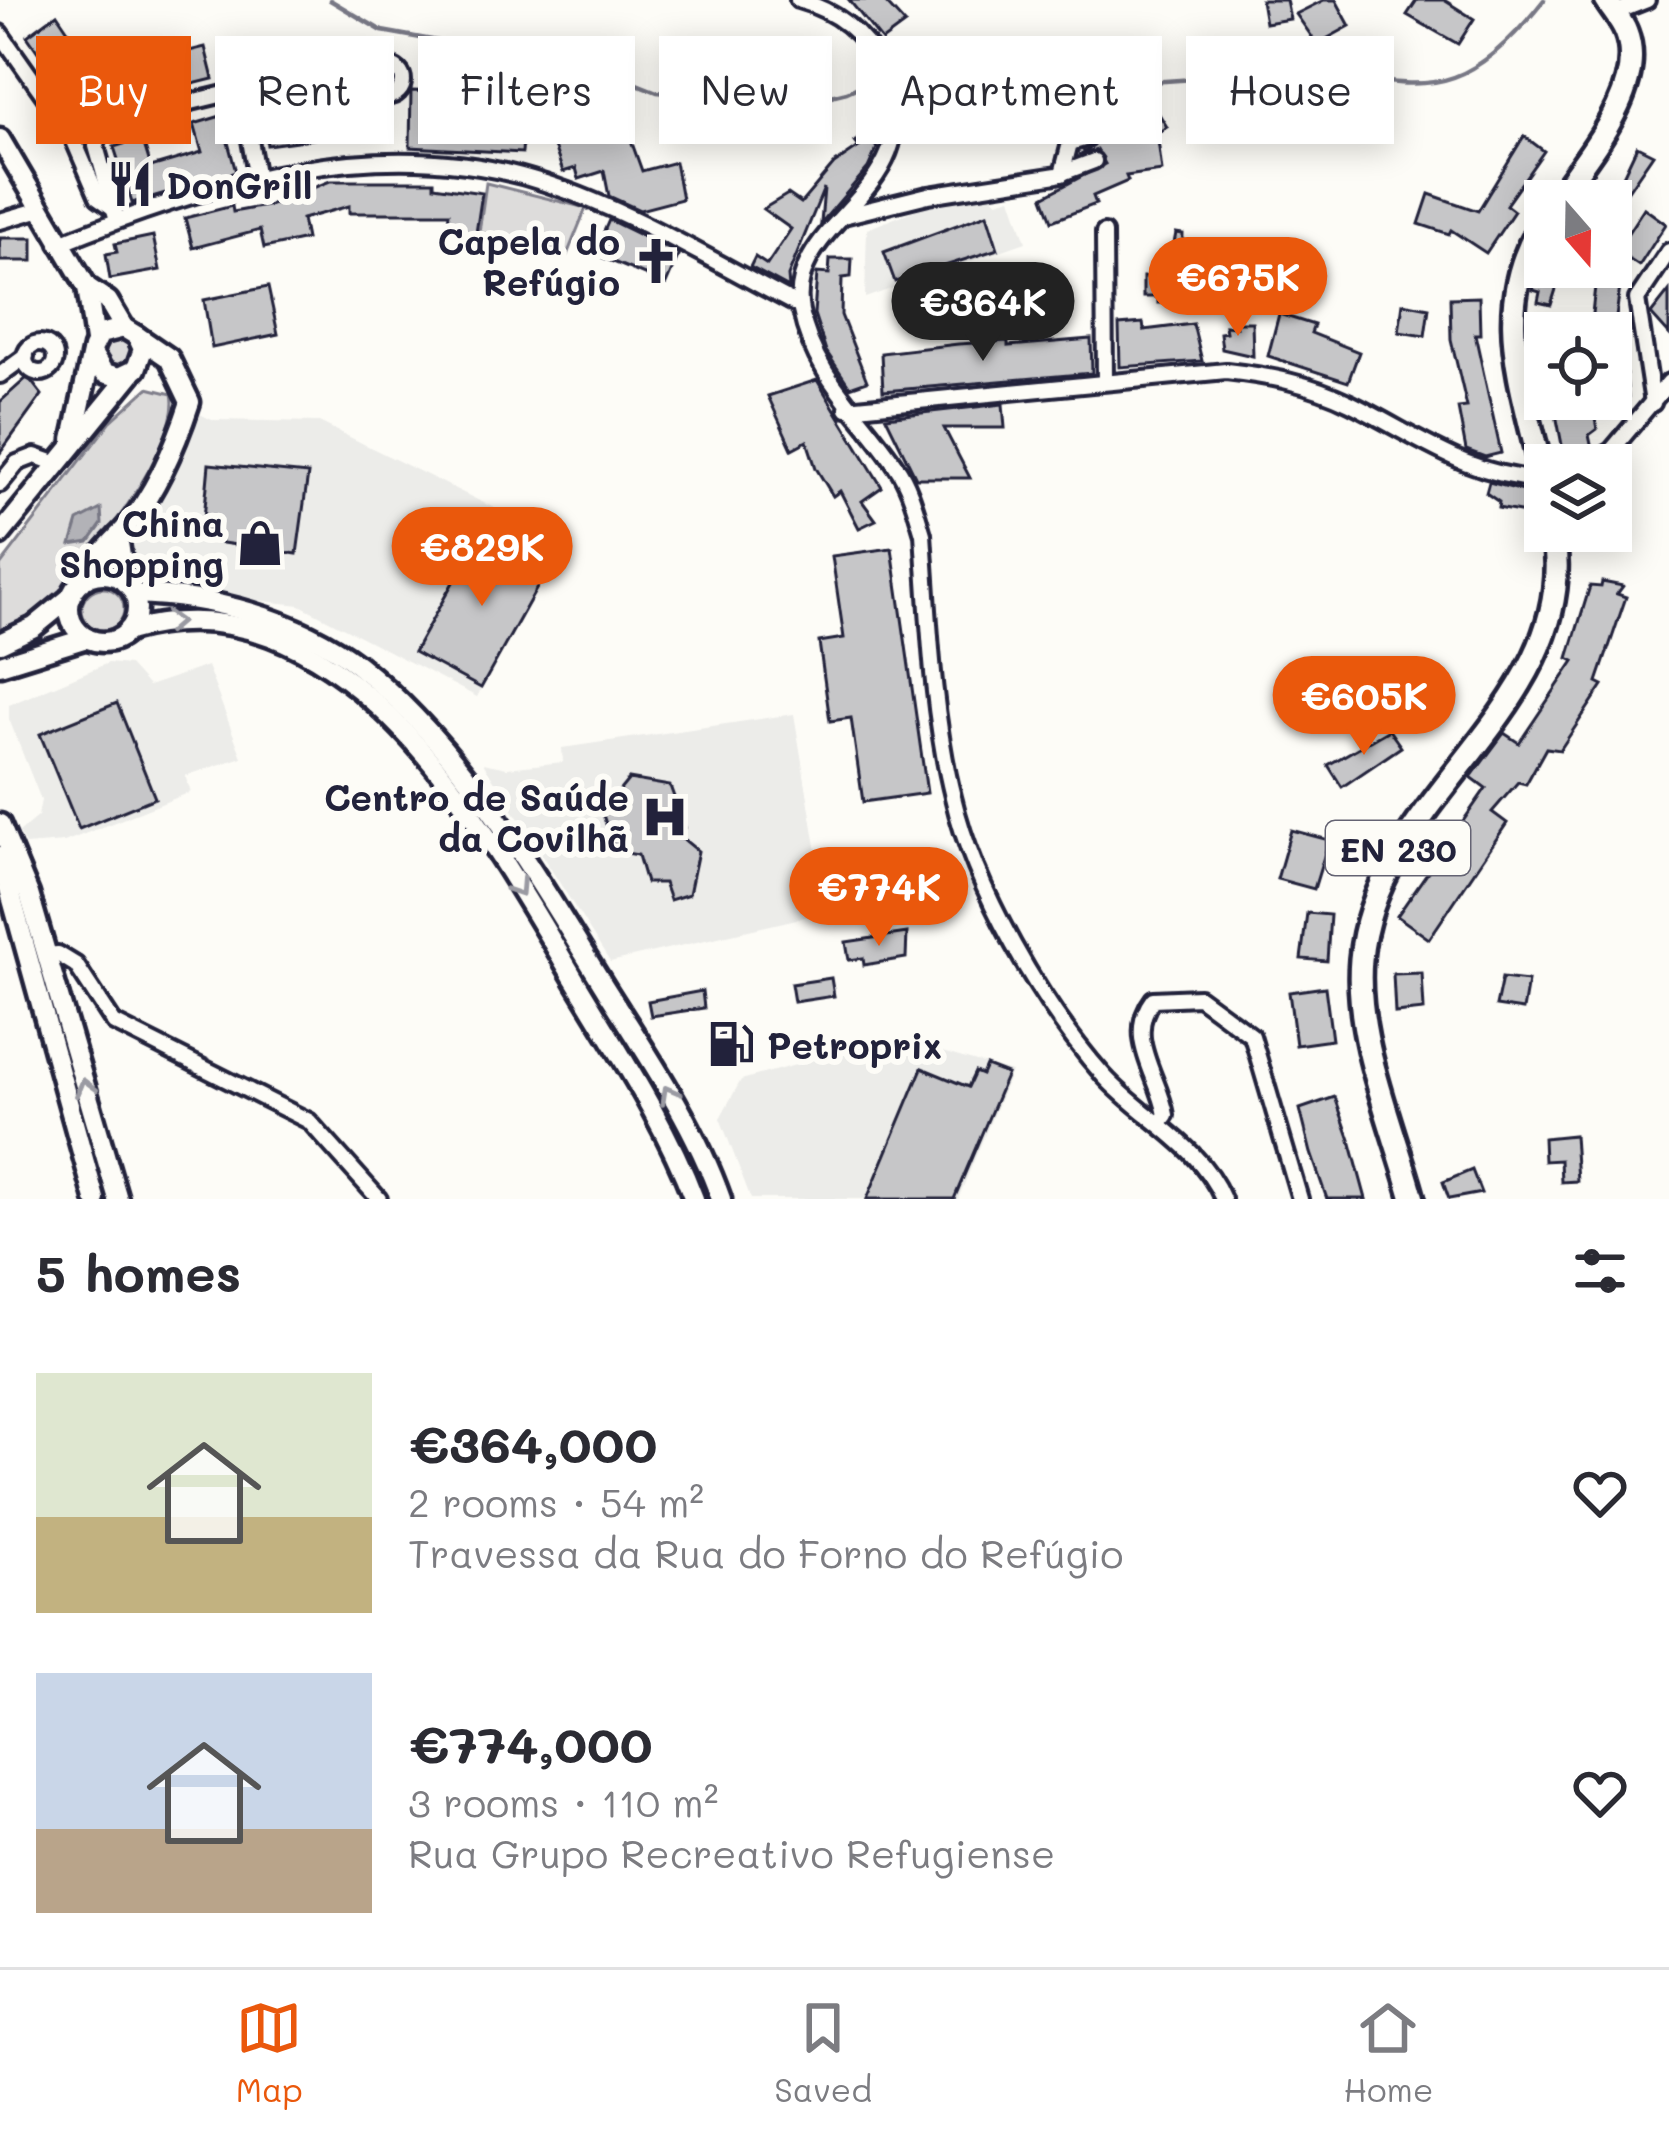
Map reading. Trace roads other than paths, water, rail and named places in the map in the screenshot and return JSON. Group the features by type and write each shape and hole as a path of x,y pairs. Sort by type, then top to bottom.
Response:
{"main road":[{"path":"1570,180 1610,119 1627,82 1628,34 1610,7"},
{"path":"0,139 86,287 94,348 73,439 0,536"},
{"path":"1524,250 1513,289 1511,335 1535,444"},
{"path":"73,439 88,431 134,371 143,349 109,301 86,287"},
{"path":"0,643 34,627 86,579 106,543 118,536 181,430 190,402 169,358 131,332 107,329 94,348"},
{"path":"94,348 111,376 134,371 178,380"},
{"path":"118,536 136,614 128,631"},
{"name":"EN 230","path":"1413,1199 1365,1022 1360,961 1370,917 1401,842 1532,668 1548,627 1552,552"},
{"path":"86,579 106,575 130,589 225,606 313,640 355,663 436,740 538,881 639,1040 722,1199"},
{"path":"72,596 70,617 87,638"},
{"path":"0,665 87,638 111,641 162,620 200,622 288,646 358,687 411,736 467,808 563,959 660,1126 694,1199"},
{"path":"0,824 29,894 118,1199"},
{"path":"0,856 95,1199"}],"street":[{"path":"798,0 846,21 880,64 889,84 896,142 805,272 799,306 820,367 847,408 897,466 923,534 953,799 982,879 1062,1018 1105,1077 1197,1156 1222,1199"},
{"path":"1610,7 1647,0"},
{"path":"0,33 71,134 98,197 114,213"},
{"path":"114,213 96,146 104,123 215,95"},
{"path":"251,144 257,179"},
{"path":"1062,174 1070,144"},
{"path":"58,244 114,213 365,159 500,170 622,214 799,306"},
{"path":"843,216 928,195 1062,174 1094,161"},
{"path":"0,221 38,210"},
{"path":"1104,233 1105,382"},
{"path":"1653,403 1637,299 1669,251"},
{"path":"0,375 26,356"},
{"path":"847,408 1226,371 1285,377 1351,404 1444,457 1524,481"},
{"path":"1617,444 1669,382"},
{"path":"0,484 17,463 35,455 55,463"},
{"path":"46,955 58,954 76,964 114,1023 308,1120 379,1199"},
{"path":"1159,1124 1166,1115 1143,1048 1144,1012 1154,999 1199,997 1252,1036 1300,1199"}],"waterway":[{"path":"330,0 382,31 604,71 657,92 794,105 856,88"},
{"path":"1162,81 1318,74 1437,82 1492,55 1544,0"}],"place":[{"name":"DonGrill","path":"130,184"},
{"name":"Capela do Refúgio","path":"656,261"},
{"name":"China Shopping","path":"260,543"},
{"name":"Centro de Saúde da Covilhã","path":"665,817"},
{"name":"Petroprix","path":"731,1044"}]}
